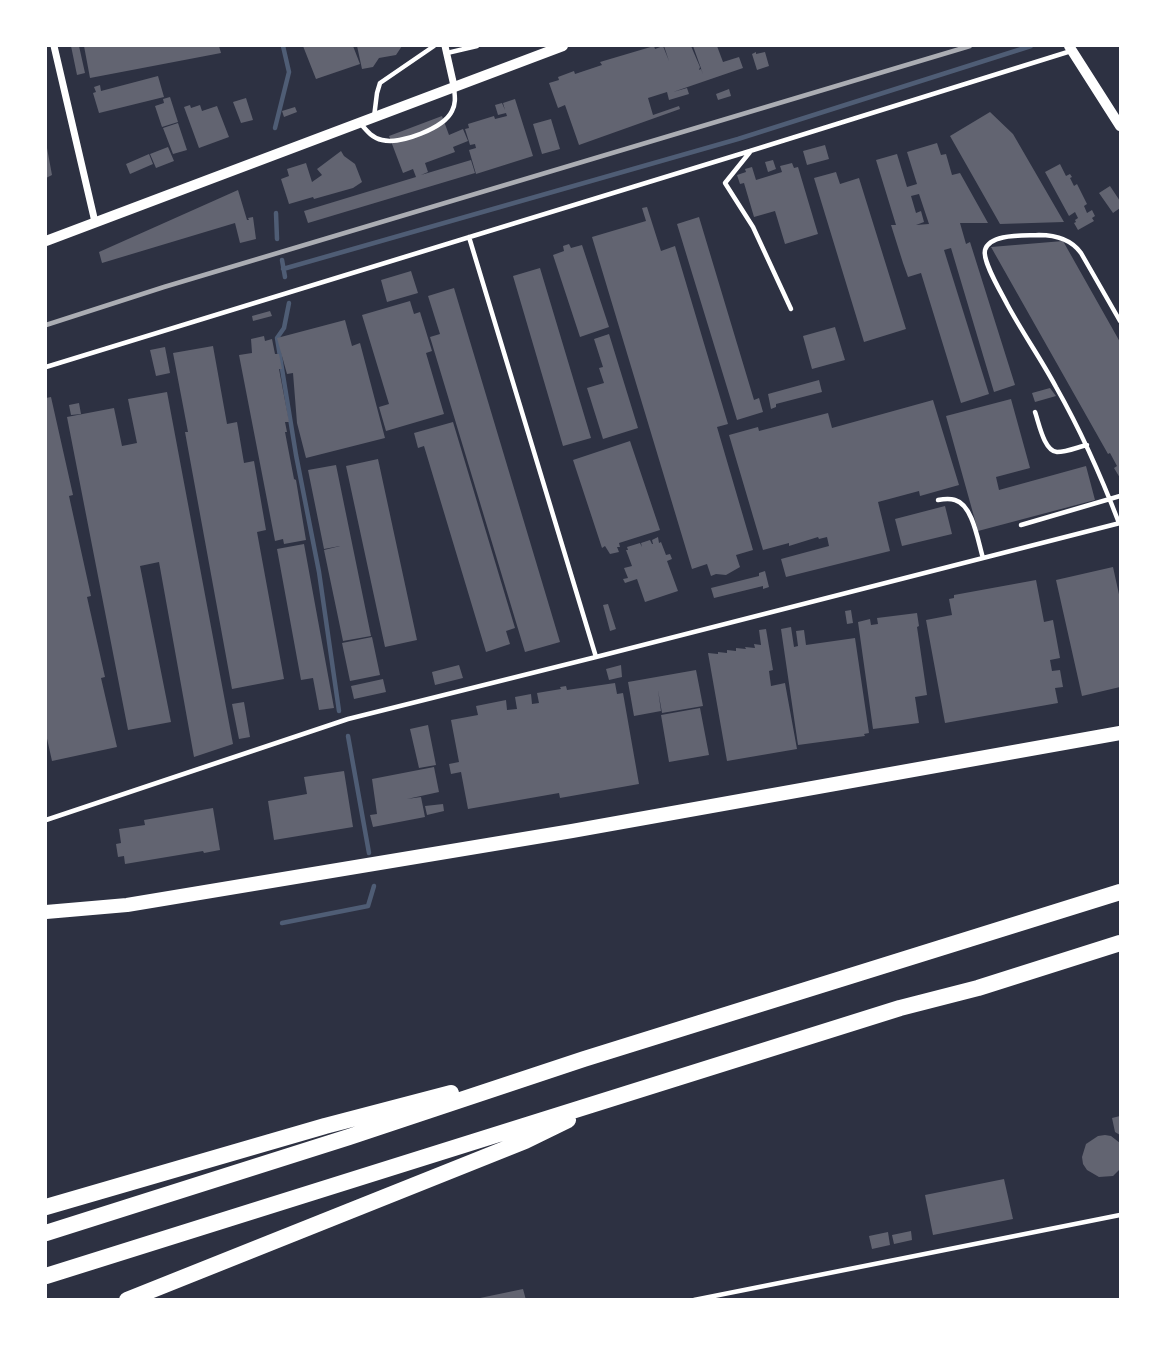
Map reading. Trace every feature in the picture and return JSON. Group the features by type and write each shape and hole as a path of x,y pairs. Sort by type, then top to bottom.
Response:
{"highway":[{"path":"46,1233 584,1059 1121,892"},
{"path":"46,1276 900,1008 978,988 1121,943"},
{"path":"46,1206 325,1125 584,1059"},
{"path":"127,1300 525,1141 621,1095"}],"main road":[{"path":"46,912 127,905 1121,733"}],"street":[{"path":"54,46 95,222"},
{"path":"46,242 359,123 543,49 563,46"},
{"path":"1070,48 1121,126"},
{"path":"445,49 454,86"}],"lane":[{"path":"374,117 380,83 434,46"},
{"path":"445,49 477,46"},
{"path":"46,367 750,151 1070,48"},
{"path":"359,123 370,134 383,141 400,140 421,133 449,117 456,101 454,86"},
{"path":"750,151 725,183 753,227 791,309"},
{"path":"46,820 348,719 1120,523 1087,445 1055,385 1018,325 985,258 985,250 997,238 1048,235 1065,239 1082,253 1121,321"},
{"path":"469,237 596,657"},
{"path":"1035,412 1051,450 1059,452 1087,445"},
{"path":"1021,526 1121,496"},
{"path":"938,500 954,500 965,506 983,558"},
{"path":"694,1300 1121,1215"}],"building":[{"path":"71,46 79,46 85,73 77,75"},
{"path":"84,46 219,46 221,53 90,78"},
{"path":"303,46 353,46 360,64 316,79"},
{"path":"357,46 402,46 396,55 379,58 373,67 362,69"},
{"path":"654,46 655,49 663,46 669,61 664,46 691,46 699,70 701,69 703,74 693,46 717,46 723,62 739,57 743,68 673,92 687,88 689,94 669,100 667,92 648,98 653,115 679,106 680,109 579,145 565,105 558,108 549,83 574,71 575,74 602,65 600,62"},
{"path":"765,52 769,66 757,70 752,54"},
{"path":"158,76 164,97 99,113 93,93 96,92 94,87 100,85 101,91"},
{"path":"729,89 731,96 718,100 716,94"},
{"path":"170,97 178,122 162,127 155,106"},
{"path":"246,98 253,120 241,123 233,102"},
{"path":"515,99 533,156 476,174 469,150 476,148 475,144 470,145 465,129 469,128 468,124 494,116 495,119 507,116 506,113 498,115 495,105 502,103 505,110 503,103"},
{"path":"190,105 191,108 200,105 202,111 217,106 229,137 199,148 184,107"},
{"path":"295,107 297,112 284,117 282,111"},
{"path":"990,112 1013,134 1064,222 1000,224 950,136"},
{"path":"442,116 449,135 463,129 468,141 453,147 455,152 425,163 428,172 421,175 471,160 475,173 308,223 304,211 416,177 413,169 403,173 389,136"},
{"path":"551,119 560,149 542,154 533,124"},
{"path":"178,123 187,150 173,154 163,128"},
{"path":"937,143 941,155 946,154 952,175 960,173 988,223 960,223 966,244 970,242 1015,385 994,392 951,248 944,250 989,394 961,403 921,273 908,277 903,263 891,225 896,225 876,160 897,154 907,187 917,184 907,152","holes":["919,194 929,224 916,225 924,222 921,211 916,213 911,196"]},
{"path":"825,145 829,159 807,165 803,151"},
{"path":"168,147 174,161 156,168 150,154"},
{"path":"46,148 52,175 46,178"},
{"path":"341,151 355,164 362,182 353,188 289,204 281,179 289,176 287,169 306,163 312,182 322,175 317,169"},
{"path":"149,154 153,164 130,174 126,164"},
{"path":"773,160 776,169 768,172 765,162"},
{"path":"792,163 794,168 798,167 818,234 785,244 775,211 754,217 744,183 740,184 737,175 752,167 756,180 782,172 780,166"},
{"path":"1060,164 1066,176 1070,174 1072,177 1070,178 1074,186 1077,184 1087,204 1084,206 1087,213 1092,210 1095,216 1092,218 1094,221 1078,230 1074,223 1078,218 1075,212 1069,216 1045,172"},
{"path":"836,172 840,184 859,178 906,329 864,342 814,178"},
{"path":"1110,186 1120,201 1120,208 1113,213 1099,193"},
{"path":"238,190 247,220 253,217 256,239 240,243 235,223 102,263 99,252"},
{"path":"647,207 661,251 675,246 728,424 717,427 753,550 736,555 740,567 726,575 711,576 707,564 692,569 592,237 646,221 642,208"},
{"path":"699,217 754,400 759,398 763,412 737,420 677,224"},
{"path":"1063,241 1120,342 1120,478 1110,453 1108,454 991,247"},
{"path":"569,244 571,248 582,245 609,327 580,337 553,255 564,251 563,246"},
{"path":"540,268 591,438 563,446 513,276"},
{"path":"411,271 418,293 387,302 381,280"},
{"path":"454,288 560,642 525,652 430,337 440,334 428,296"},
{"path":"410,301 414,314 420,312 432,351 426,353 444,414 386,431 379,407 389,404 362,315"},
{"path":"270,311 272,316 253,321 252,316"},
{"path":"345,320 352,346 360,343 385,438 306,458 297,423 293,373 287,374 277,338"},
{"path":"835,327 845,360 812,369 803,336"},
{"path":"609,334 638,428 603,439 587,388 604,383 599,368 603,367 594,339"},
{"path":"264,336 265,341 272,339 275,354 279,354 282,369 279,369 289,422 285,422 285,432 306,540 284,544 283,539 275,541 239,355 252,353 251,339"},
{"path":"213,346 227,424 237,422 244,463 254,461 266,530 257,532 284,679 232,689 173,353"},
{"path":"165,347 170,373 156,376 150,350"},
{"path":"819,380 822,392 776,404 776,407 771,409 768,394"},
{"path":"1050,388 1056,396 1035,402 1032,393"},
{"path":"167,392 233,744 194,757 159,562 140,566 171,722 128,730 67,417 114,408 122,446 137,443 128,399"},
{"path":"51,397 73,495 69,496 91,596 87,597 105,677 101,678 117,747 52,761 46,734 46,398"},
{"path":"1011,399 1030,468 996,477 999,490 1086,466 1095,500 978,531 946,416"},
{"path":"933,400 959,485 920,496 919,491 878,502 890,551 786,577 781,559 829,546 827,537 763,550 729,435 758,427 759,431 828,413 832,428"},
{"path":"79,403 81,414 71,415 69,405"},
{"path":"453,422 515,628 506,631 510,644 486,652 424,446 418,448 414,433"},
{"path":"630,441 660,530 619,543 619,552 610,554 605,546 602,548 573,460"},
{"path":"378,459 417,640 385,647 346,466"},
{"path":"336,465 371,636 343,641 324,550 340,546 324,549 308,470"},
{"path":"945,506 952,534 902,546 895,519"},
{"path":"658,537 666,555 670,554 672,559 667,561 678,591 645,602 637,579 625,583 623,579 628,578 624,568 632,566 626,550 627,547 640,543 642,547 641,543 650,540 653,544 652,540"},
{"path":"304,544 334,708 319,710 313,678 301,680 277,549"},
{"path":"1113,567 1120,599 1120,687 1082,696 1056,580"},
{"path":"765,571 769,587 763,589 763,586 714,598 711,588 759,576 759,573"},
{"path":"1036,580 1044,622 1053,620 1060,658 1050,660 1052,671 1060,670 1063,687 1055,688 1058,703 945,723 926,620 952,615 949,599 954,598 954,595"},
{"path":"608,604 616,629 610,631 603,605"},
{"path":"851,610 853,623 847,624 845,611"},
{"path":"917,613 927,695 915,697 919,723 873,729 858,622 870,619 871,625 878,624 877,618"},
{"path":"791,627 794,647 798,646 796,631 804,630 806,645 855,638 869,733 864,734 865,736 798,745 781,629"},
{"path":"766,629 773,670 769,671 771,686 785,683 797,749 727,761 708,653 755,648 754,644 761,645 759,630"},
{"path":"372,637 380,675 350,681 342,643"},
{"path":"459,665 463,678 435,685 432,672"},
{"path":"621,665 622,677 609,680 606,669"},
{"path":"696,670 703,706 662,713 658,690 661,711 634,716 628,682"},
{"path":"383,679 386,692 354,699 351,686"},
{"path":"615,683 617,694 623,693 639,784 560,798 559,793 468,809 461,772 451,774 449,764 459,762 451,720 478,715 476,706 506,700 507,710 517,709 515,697 531,694 532,704 539,703 537,693 561,689 560,687 566,686 567,690"},
{"path":"244,702 250,737 239,739 232,704"},
{"path":"700,708 709,755 669,762 661,715"},
{"path":"428,725 436,765 419,768 410,729"},
{"path":"434,767 439,792 407,799 421,797 425,817 373,827 370,815 377,814 372,779"},
{"path":"344,771 353,827 274,840 268,801 307,794 304,777"},
{"path":"443,804 444,811 427,815 425,806"},
{"path":"213,808 220,850 125,864 124,856 118,857 116,844 121,843 119,829 145,825 144,820"},
{"path":"1120,1116 1120,1135 1115,1132 1112,1118"},
{"path":"1105,1135 1120,1143 1120,1169 1113,1176 1099,1177 1087,1170 1082,1157 1086,1144"},
{"path":"1004,1179 1013,1219 933,1235 925,1195"},
{"path":"911,1231 912,1240 894,1244 892,1235"},
{"path":"888,1232 890,1245 872,1249 869,1236"},
{"path":"523,1289 526,1300 480,1298"}],"waterway":[{"path":"275,128 289,72 283,46"},
{"path":"283,269 738,139 1031,46"},
{"path":"276,213 277,239"},
{"path":"282,260 285,277"},
{"path":"289,303 284,328 277,338 319,572 339,711"},
{"path":"348,736 369,853"},
{"path":"282,923 368,906 374,886"}],"railway":[{"path":"46,325 164,287 970,46"}]}
